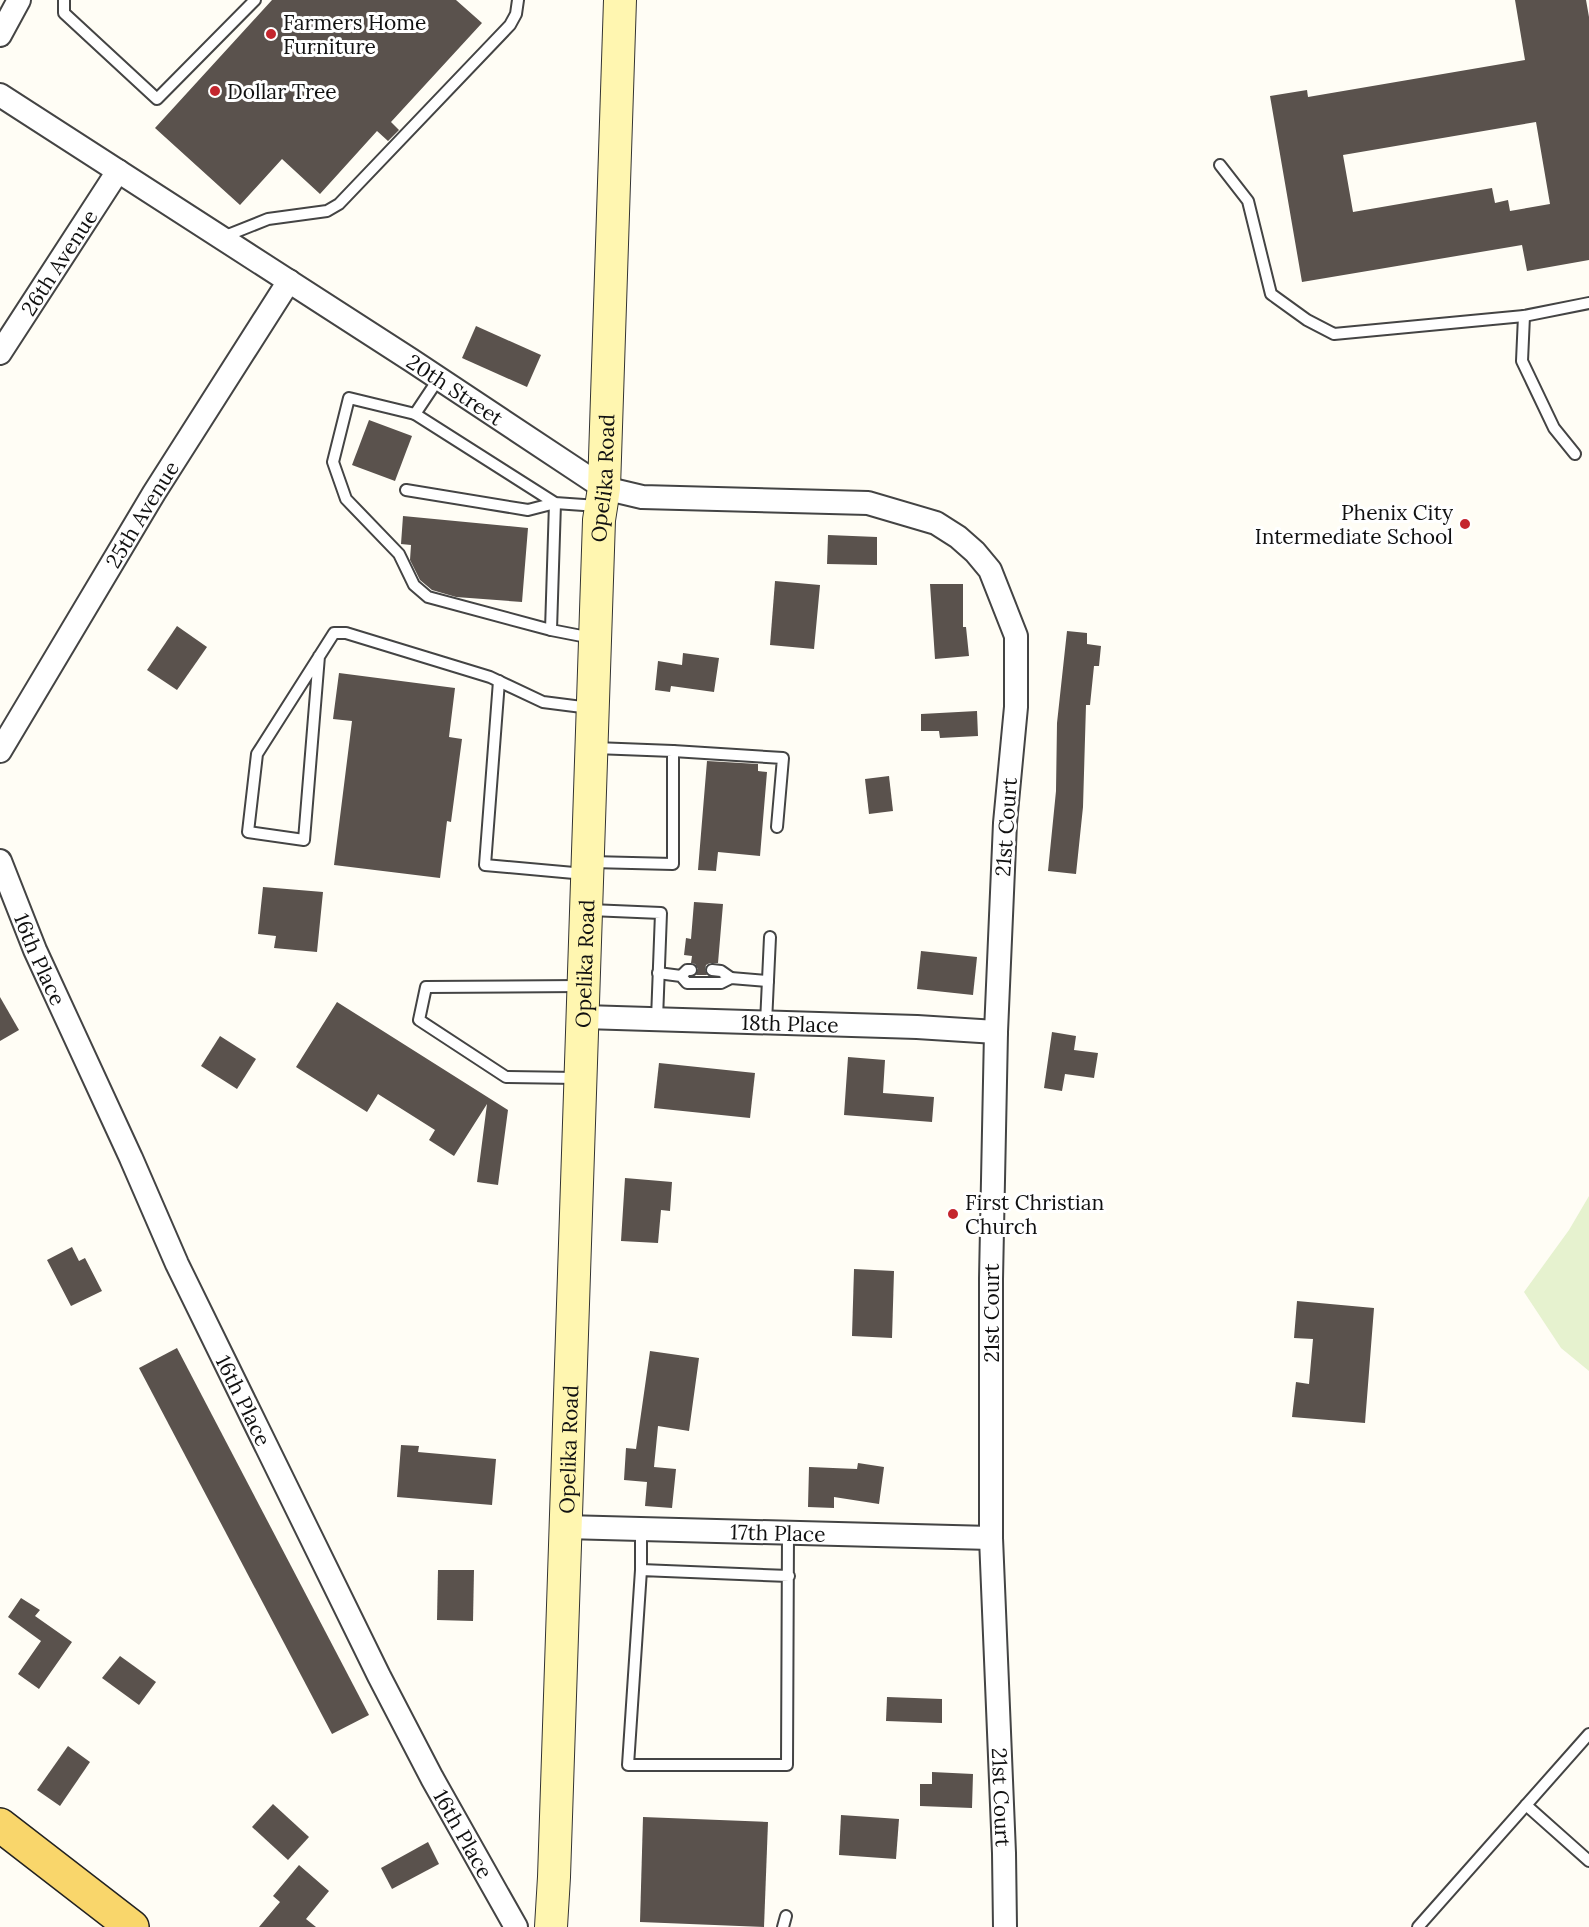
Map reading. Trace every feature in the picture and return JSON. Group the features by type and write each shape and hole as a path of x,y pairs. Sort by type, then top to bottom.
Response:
{"main road":[{"name":"Opelika Road","path":"550,1927 554,1877 593,708 620,0"},
{"path":"0,1825 130,1926"}],"street":[{"path":"0,35 18,0"},
{"name":"20th Street","path":"0,95 439,378 602,497 868,503 936,523 958,537"},
{"name":"26th Avenue","path":"0,353 118,171"},
{"name":"25th Avenue","path":"0,751 154,493 289,281"},
{"name":"21st Court","path":"958,537 990,570 1016,636 1016,707 1005,823 996,1032 991,1279 991,1538 1005,1927"},
{"name":"16th Place","path":"0,861 35,950 177,1264 379,1676 432,1778 516,1927"},
{"name":"18th Place","path":"584,1017 996,1032"},
{"name":"17th Place","path":"565,1527 991,1538"}],"lane":[{"path":"64,0 64,13 157,99 255,0"},
{"path":"220,238 268,219 327,211 339,204 510,25 516,14 518,0"},
{"path":"1220,165 1248,201 1271,294 1307,321 1334,334 1524,316 1589,303"},
{"path":"1524,316 1522,361 1554,428 1575,454"},
{"path":"415,414 439,378"},
{"path":"555,503 415,414 349,398 333,462 346,499 399,554 414,585 428,597 551,630 596,638"},
{"path":"406,490 528,510 555,503 602,497"},
{"path":"551,630 555,503"},
{"path":"319,656 304,840 248,832 257,753 319,656 334,633 346,633 499,681 543,702 593,708"},
{"path":"499,681 485,865 588,868 673,864 673,751"},
{"path":"592,748 783,758 777,827"},
{"path":"587,910 661,913 657,1019"},
{"path":"766,1023 770,937"},
{"path":"681,976 687,970 691,970"},
{"path":"712,970 722,971 731,978"},
{"path":"658,973 681,976 687,983 721,983 731,978 768,981"},
{"path":"581,1078 506,1077 418,1020 426,987 584,986"},
{"path":"641,1528 628,1765 787,1765 788,1533"},
{"path":"640,1570 789,1576"},
{"path":"1418,1927 1589,1734"},
{"path":"1526,1805 1589,1862"}],"green space":[{"path":"1589,1196 1589,1371 1561,1348 1524,1292 1569,1230"}],"building":[{"path":"272,0 456,0 482,23 391,122 399,130 388,141 377,131 320,194 282,159 240,205 155,128"},
{"path":"1515,0 1586,0 1589,17 1589,260 1527,271 1522,245 1302,282 1270,96 1307,90 1308,97 1525,60","holes":["1536,122 1550,204 1510,211 1508,200 1495,203 1492,188 1353,212 1343,155"]},
{"path":"476,326 541,355 527,387 462,358"},
{"path":"369,420 412,436 395,481 352,465"},
{"path":"403,516 528,528 522,602 456,597 432,590 420,580 410,560 411,545 401,544"},
{"path":"828,535 877,537 877,565 827,564"},
{"path":"775,581 820,585 814,649 770,645"},
{"path":"930,584 963,584 963,627 966,627 969,656 935,659"},
{"path":"177,626 207,647 177,690 147,670"},
{"path":"1067,631 1087,633 1087,644 1101,646 1099,666 1094,666 1090,705 1086,705 1083,807 1076,874 1048,871 1056,791 1057,723"},
{"path":"683,653 719,658 714,692 671,686 670,692 655,690 658,661 682,665"},
{"path":"339,673 455,688 449,737 462,739 451,822 447,821 440,878 334,865 352,721 333,719"},
{"path":"977,711 978,736 940,738 939,731 921,731 921,714"},
{"path":"707,761 758,764 758,771 767,772 760,856 718,852 716,871 698,870"},
{"path":"889,776 893,811 869,814 865,779"},
{"path":"263,887 323,892 317,952 274,948 276,936 258,934"},
{"path":"694,902 723,904 718,963 706,965 707,975 696,975 698,969 695,964 691,963 692,956 684,955 686,938 691,939"},
{"path":"921,951 977,957 973,995 917,989"},
{"path":"0,997 19,1030 0,1041"},
{"path":"337,1002 508,1110 498,1185 477,1182 487,1104 454,1156 429,1140 435,1130 378,1094 367,1112 296,1067"},
{"path":"1052,1032 1076,1036 1074,1050 1098,1053 1094,1078 1065,1074 1062,1091 1044,1088"},
{"path":"220,1036 256,1059 237,1089 201,1066"},
{"path":"848,1057 885,1060 883,1093 934,1097 932,1122 844,1115"},
{"path":"659,1063 755,1073 750,1118 654,1108"},
{"path":"625,1178 672,1182 670,1211 661,1210 658,1243 621,1241"},
{"path":"72,1247 79,1261 85,1258 102,1291 71,1306 47,1260"},
{"path":"854,1269 894,1271 892,1338 852,1336"},
{"path":"1297,1301 1374,1308 1365,1423 1292,1417 1296,1382 1309,1384 1313,1339 1294,1338"},
{"path":"177,1348 369,1715 332,1734 139,1368"},
{"path":"650,1351 699,1358 689,1431 658,1426 654,1467 676,1469 672,1508 645,1506 647,1482 624,1480 626,1448 636,1449"},
{"path":"401,1445 419,1446 418,1452 496,1459 492,1505 397,1497"},
{"path":"858,1463 884,1467 879,1504 834,1497 834,1508 808,1507 809,1467 857,1469"},
{"path":"438,1570 474,1570 473,1621 437,1620"},
{"path":"21,1598 40,1610 35,1616 72,1642 39,1689 18,1674 41,1641 8,1617"},
{"path":"120,1656 156,1682 139,1705 102,1678"},
{"path":"887,1697 942,1699 942,1723 886,1721"},
{"path":"68,1746 90,1762 60,1806 37,1790"},
{"path":"932,1772 973,1774 972,1808 920,1806 920,1784 932,1784"},
{"path":"273,1804 309,1837 288,1860 252,1827"},
{"path":"841,1815 899,1819 896,1859 839,1855"},
{"path":"643,1817 768,1822 764,1927 640,1922"},
{"path":"428,1842 439,1864 392,1889 381,1868"},
{"path":"299,1865 329,1891 306,1919 316,1927 259,1927 280,1902 273,1896"}],"place":[{"name":"Farmers Home Furniture","path":"271,34"},
{"name":"Dollar Tree","path":"215,91"},
{"name":"Phenix City Intermediate School","path":"1465,524"},
{"name":"First Christian Church","path":"953,1214"}]}
